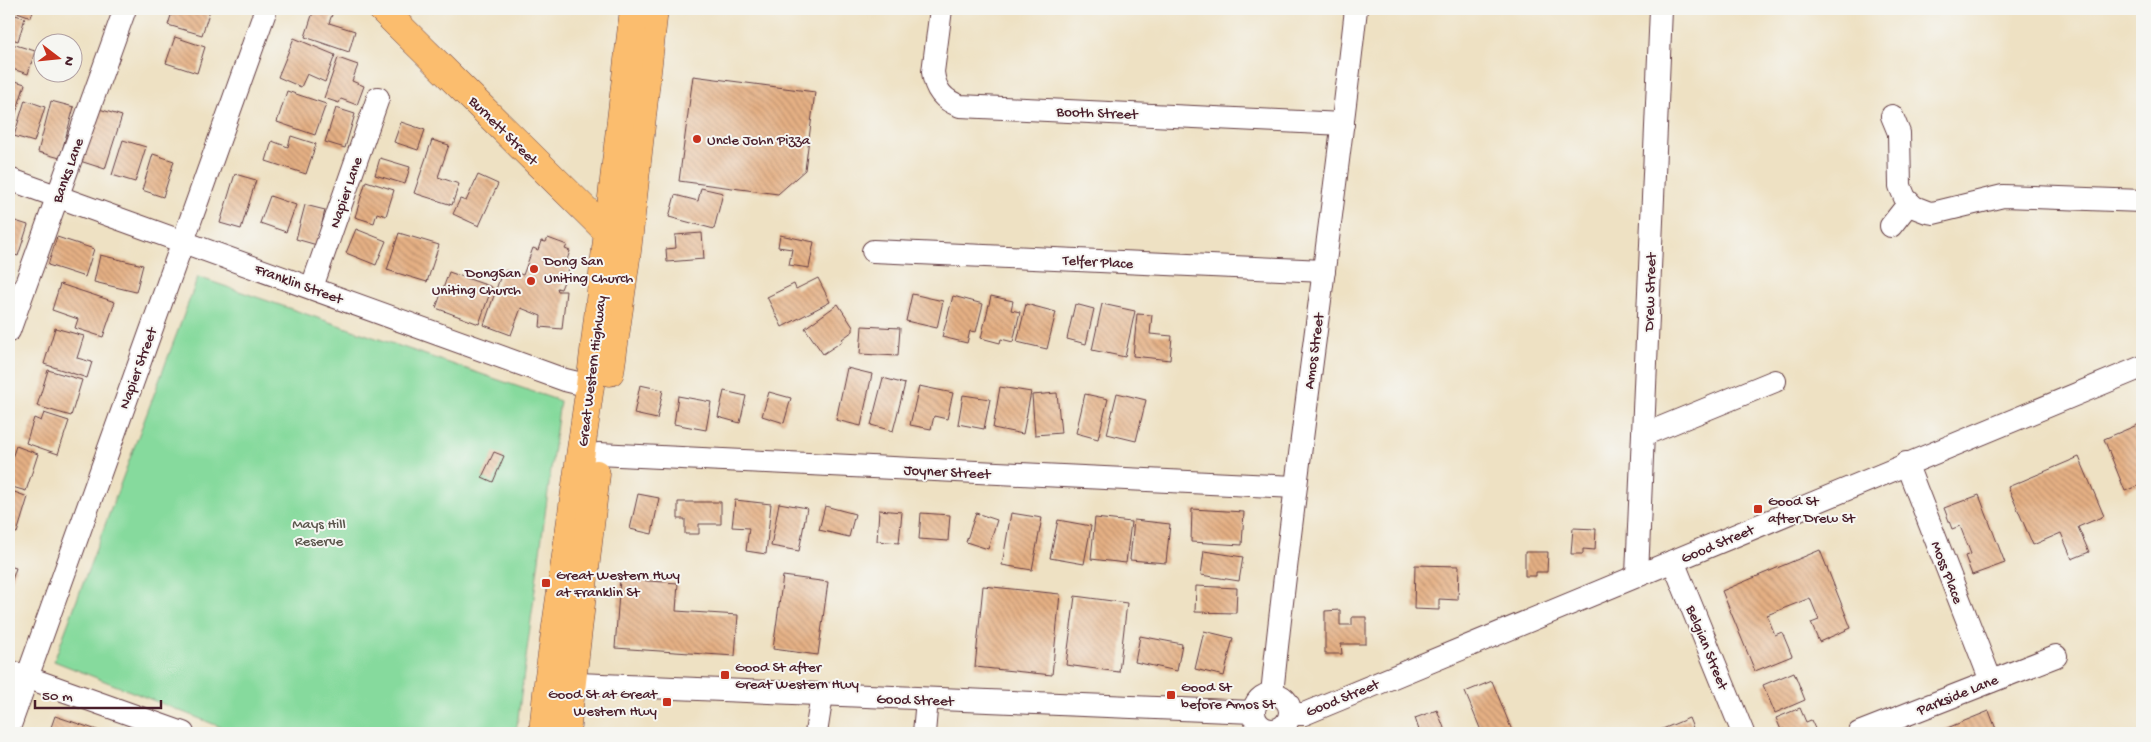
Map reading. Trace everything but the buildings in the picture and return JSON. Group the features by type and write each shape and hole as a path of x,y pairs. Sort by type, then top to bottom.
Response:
{"main road":[{"name":"Burnett Street","path":"382,9 627,251"},
{"name":"Great Western Highway","path":"566,733 560,684 590,386 634,9"},
{"name":"Great Western Highway","path":"543,733 560,684 598,454 627,251 654,9"}],"street":[{"name":"Banks Lane","path":"9,331 124,9"},
{"name":"Napier Street","path":"9,728 18,674 182,242 266,9"},
{"name":"Booth Street","path":"940,9 933,72 934,80 941,95 946,100 960,106 1343,124"},
{"name":"Amos Street","path":"1272,694 1295,487 1343,124 1356,9"},
{"name":"Drew Street","path":"1637,575 1661,9"},
{"name":"Napier Lane","path":"312,287 378,98"},
{"path":"1892,116 1900,138 1900,186 1909,203 1920,210 1933,213 2003,196 2142,201"},
{"name":"Franklin Street","path":"9,179 565,380 590,386"},
{"path":"1891,226 1909,203"},
{"name":"Telfer Place","path":"872,251 1324,271"},
{"name":"Good Street","path":"1290,714 1304,714 1906,463 2053,405 2142,367"},
{"path":"1643,435 1774,381"},
{"name":"Joyner Street","path":"598,454 1295,487"},
{"name":"Moss Place","path":"1906,463 1991,681"},
{"name":"Belgian Street","path":"1672,561 1743,733"},
{"name":"Parkside Lane","path":"1859,733 2056,656"},
{"path":"18,674 148,728 183,733"},
{"name":"Good Street","path":"560,684 1253,712"},
{"path":"1272,694 1286,700 1290,714 1284,726 1267,732 1258,724 1253,712 1259,699 1272,694"},
{"path":"816,733 822,696"},
{"path":"924,733 927,699"}],"green space":[{"name":"Mays Hill Reserve","path":"198,277 560,401 516,733 236,733 54,661"}],"place":[{"name":"Uncle John Pizza","path":"697,139"},
{"name":"Dong San Uniting Church","path":"534,269"},
{"name":"DongSan Uniting Church","path":"531,281"},
{"name":"Good St after Drew St","path":"1758,509"},
{"name":"Great Western Hwy at Franklin St","path":"546,583"},
{"name":"Good St after Great Western Hwy","path":"725,675"},
{"name":"Good St before Amos St","path":"1171,695"},
{"name":"Good St at Great Western Hwy","path":"667,702"}]}
